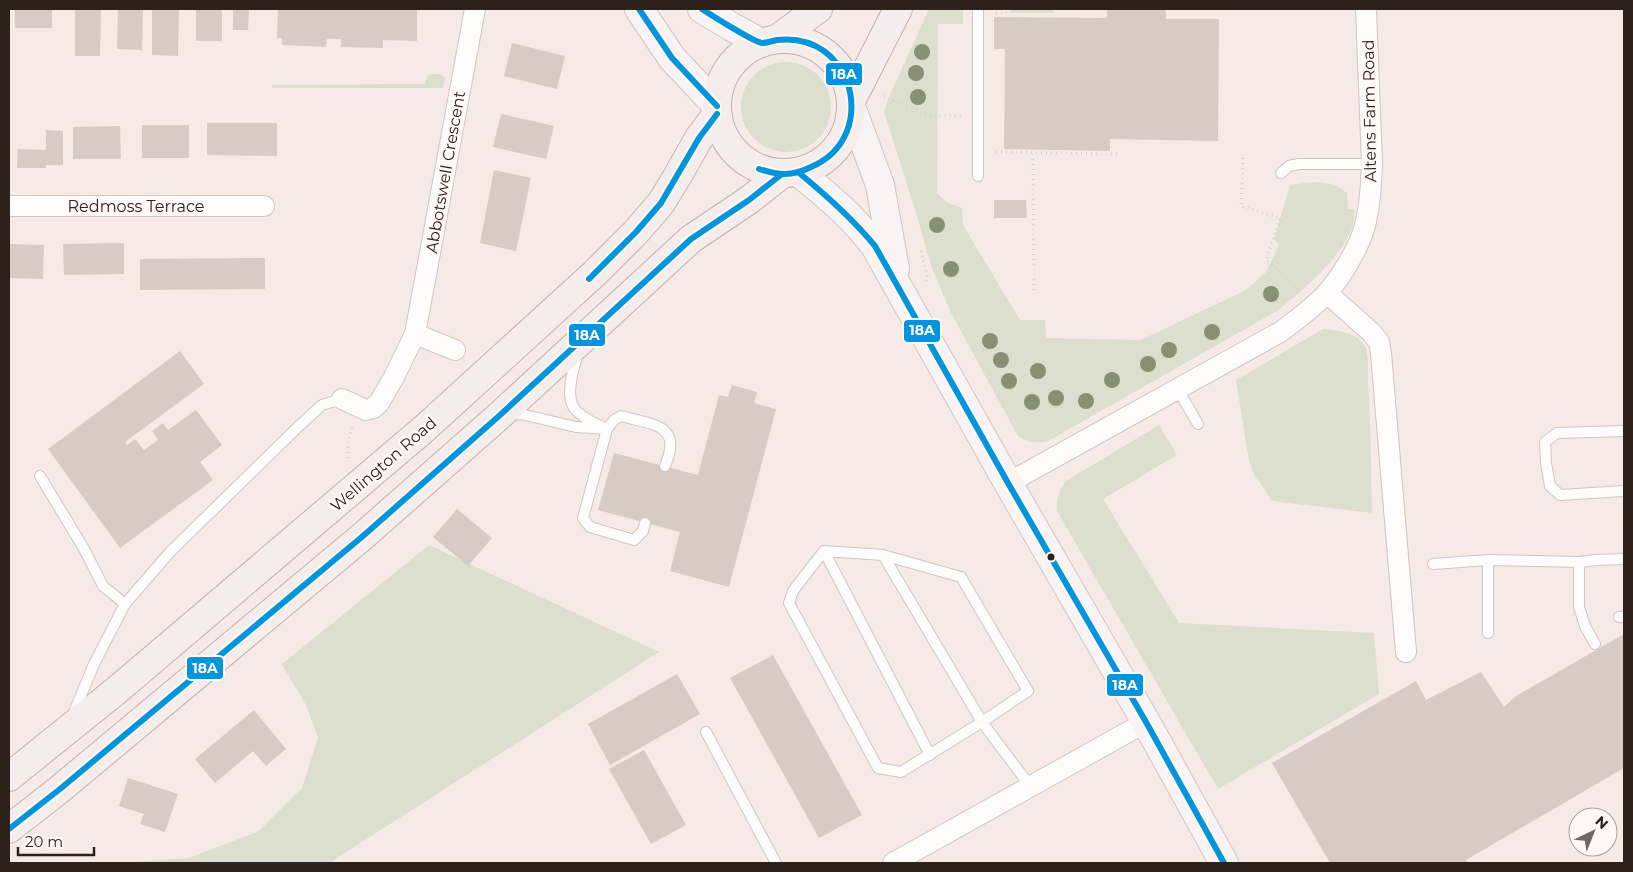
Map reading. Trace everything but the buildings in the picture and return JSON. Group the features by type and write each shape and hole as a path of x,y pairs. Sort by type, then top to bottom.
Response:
{"main road":[{"path":"639,9 672,58 717,110"},
{"path":"702,9 732,27 769,41 794,39 812,44 827,53 839,66 847,82 852,104 880,185 898,286"},
{"path":"818,9 769,41 743,52 729,67 720,86 717,110 724,137 738,156 758,169 790,173 824,192 859,225 875,246 1008,483 1146,722 1224,863"},
{"path":"9,829 68,783 363,536 499,416 691,239 790,173 820,163 836,150 848,130 852,104 898,9"},
{"name":"Wellington Road","path":"9,777 117,690 360,483 494,367 595,273 636,232 660,203 717,110"}],"street":[{"name":"Abbotswell Crescent","path":"366,410 374,408 379,403 415,334 475,9"},
{"name":"Altens Farm Road","path":"1008,483 1282,331 1321,299 1348,264 1364,228 1371,189 1372,164 1366,9"},
{"name":"Redmoss Terrace","path":"9,206 264,206"},
{"path":"1321,299 1372,334 1379,342 1406,652"},
{"path":"415,334 456,350"},
{"path":"342,399 366,410"},
{"path":"893,863 1146,722"}],"lane":[{"path":"978,9 978,176"},
{"path":"1280,172 1289,166 1299,164 1372,164"},
{"path":"585,336 570,384 571,397 574,407 585,418 607,430"},
{"path":"1178,390 1198,424"},
{"path":"66,732 94,664 125,604 170,552 300,425 322,405 342,399"},
{"path":"499,416 521,414 576,427 607,430"},
{"path":"645,523 643,531 634,540 590,527 583,518 607,430 614,420 621,416 662,428 670,435 670,456 665,466"},
{"path":"1624,431 1557,433 1545,442 1550,486 1560,495 1624,491"},
{"path":"40,476 83,547 103,586 125,604"},
{"path":"824,551 883,555 961,578 1028,691 901,772 878,768 789,603 793,591 824,551"},
{"path":"824,551 930,755"},
{"path":"883,555 982,722 1030,786"},
{"path":"1433,564 1488,560 1579,562 1624,559"},
{"path":"1488,560 1488,633"},
{"path":"1579,562 1579,607 1585,626 1595,644"},
{"path":"706,732 776,863"}],"path":[{"path":"882,102 886,90"},
{"path":"884,96 924,115 978,116"},
{"path":"996,144 996,153 1116,154"},
{"path":"1033,154 1034,293"},
{"path":"1243,158 1241,206 1280,218 1266,260 1321,299"},
{"path":"920,246 927,274 926,283"},
{"path":"360,483 350,466 348,443 352,425 366,410"}],"green space":[{"path":"929,9 963,9 963,24 938,24 937,193 946,202 962,208 963,225 1020,320 1045,320 1046,338 1141,340 1246,290 1266,272 1279,245 1274,240 1290,185 1320,182 1334,185 1347,193 1348,209 1354,209 1354,220 1343,246 1299,293 1277,311 1048,441 1033,442 1018,436 951,313 931,266 884,112"},
{"path":"1011,9 1053,9 1053,13 1011,13"},
{"path":"786,62 803,66 818,75 827,90 831,107 827,124 818,139 803,148 786,152 769,148 754,139 745,124 741,107 745,90 754,75 769,66"},
{"path":"439,74 445,77 443,88 272,88 272,85 425,84 427,76"},
{"path":"1323,329 1341,331 1353,335 1363,343 1367,352 1372,513 1272,501 1254,474 1249,461 1236,380"},
{"path":"1159,425 1177,455 1103,499 1179,623 1374,633 1379,694 1218,789 1057,511 1058,495 1066,481"},
{"path":"429,545 659,652 329,863 121,863 189,858 259,831 302,788 318,738 306,705 282,664"}],"transit line":[{"name":"18A","path":"639,9 672,58 717,106"},
{"name":"18A","path":"702,9 762,43 790,39 813,45 831,57 847,81 850,94 850,120 847,132 833,152 823,160 795,173 778,174 759,169"},
{"name":"18A","path":"589,279 636,232 661,203 699,138 717,114"},
{"name":"18A","path":"798,172 838,207 875,246 1008,483 1146,722 1224,863"},
{"name":"18A","path":"9,829 60,789 363,536 499,416 691,239 749,200 782,174"}]}
